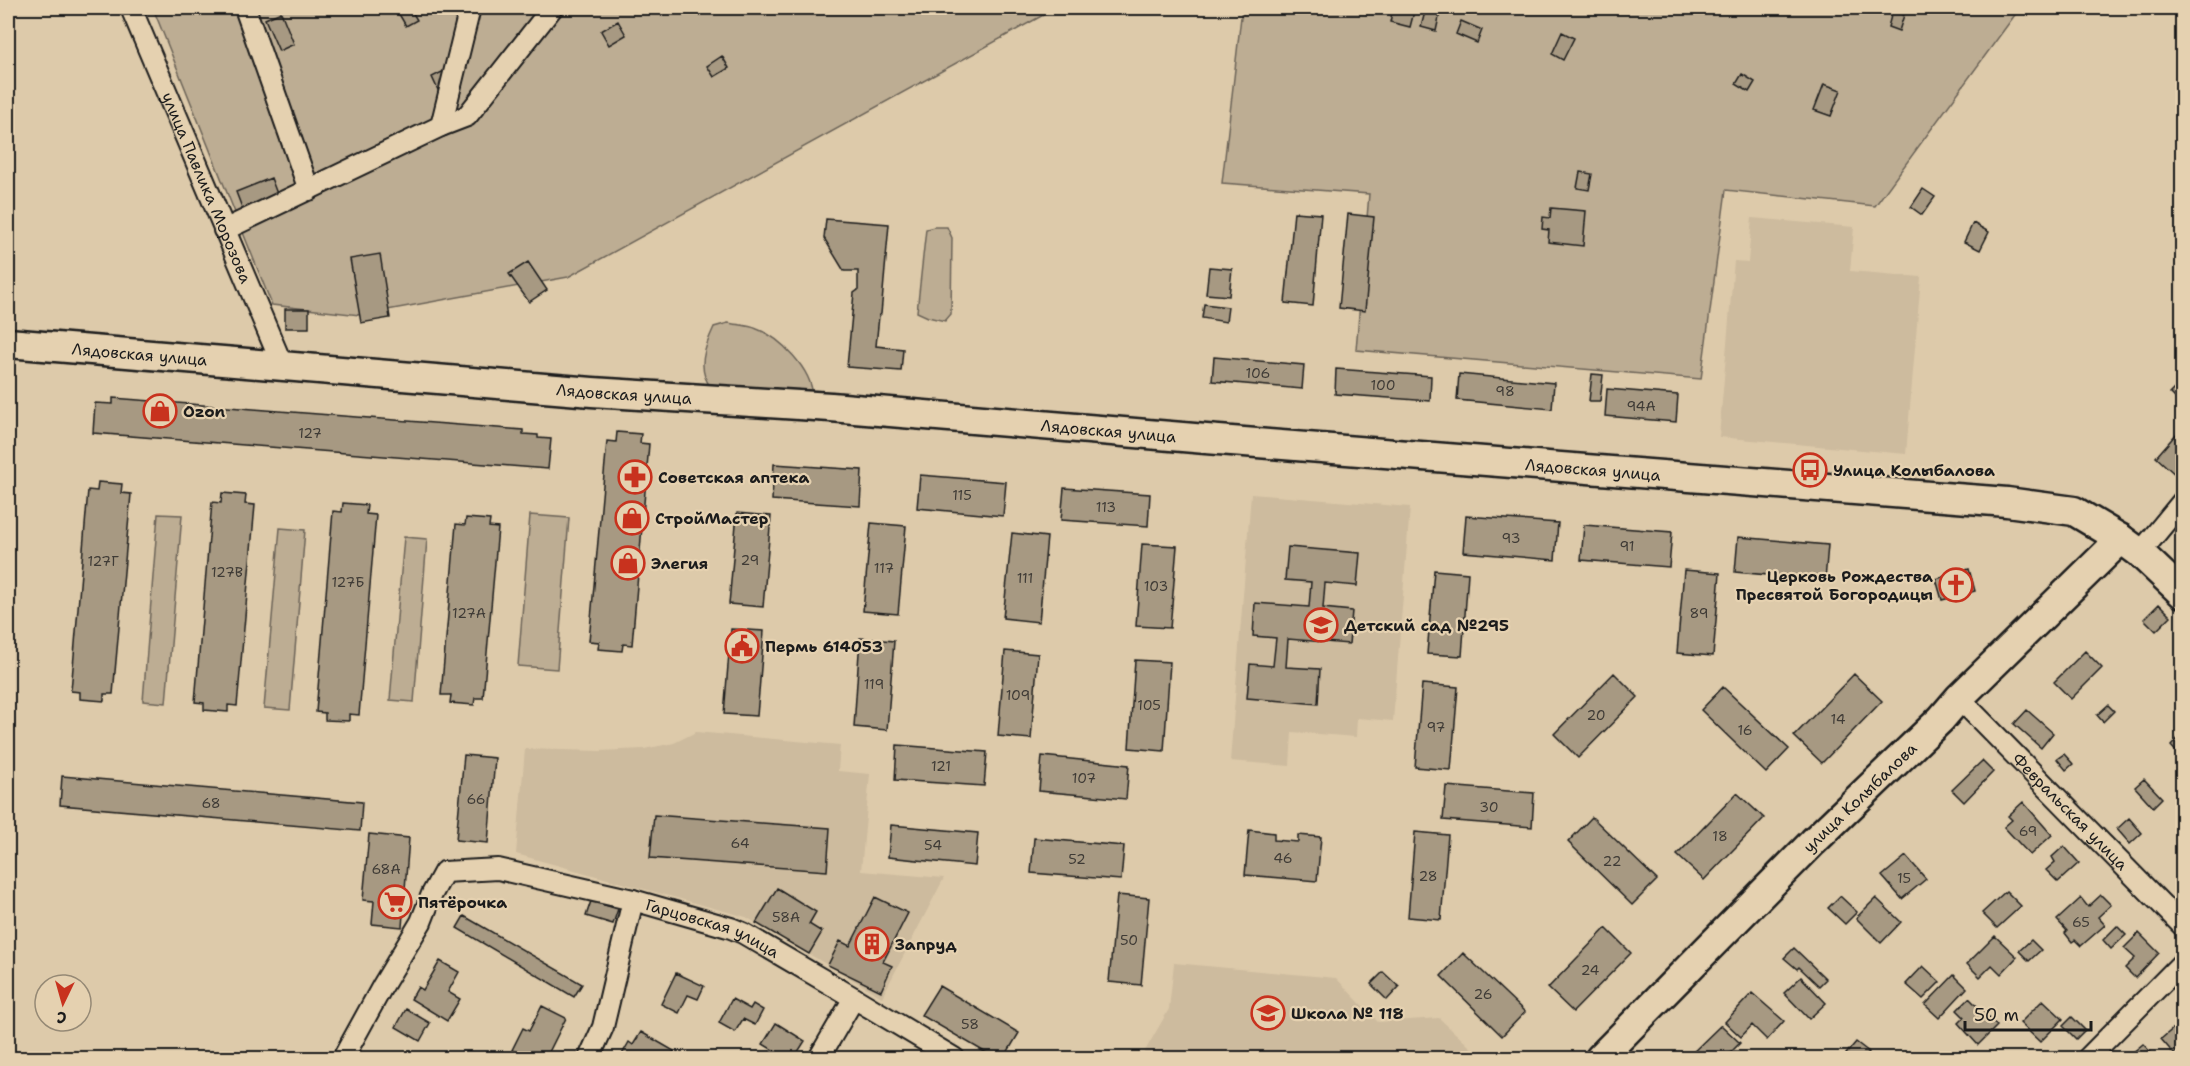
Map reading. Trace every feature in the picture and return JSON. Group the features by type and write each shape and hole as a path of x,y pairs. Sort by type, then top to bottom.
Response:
{"main road":[{"name":"Лядовская улица","path":"8,343 2007,502 2074,511 2131,546 2182,593"},
{"name":"улица Колыбалова","path":"1602,1058 1813,842 1941,719 1959,698 2131,546"}],"street":[{"name":"улица Павлика Морозова","path":"131,8 283,366"},
{"path":"244,8 309,190"},
{"path":"441,126 471,8"},
{"path":"224,230 441,126 467,116 552,8"},
{"name":"улица Колыбалова","path":"2131,546 2182,502"},
{"name":"Февральская улица","path":"1959,698 2182,925"},
{"name":"Гарцовская улица","path":"343,1059 421,922 444,872 498,868 633,900 742,933 954,1059"},
{"path":"589,1059 603,1027 633,900"},
{"path":"2088,1059 2182,963"},
{"path":"819,1059 854,998"}],"shaded area":[{"path":"153,8 1056,8 568,277 360,315 272,305"},
{"path":"1242,8 2020,8 1875,206 1726,190 1701,379 1356,350 1369,194 1222,183"},
{"path":"1752,218 1854,227 1850,271 1921,277 1906,454 1719,437 1734,261 1748,262"},
{"path":"947,227 952,238 951,314 945,321 917,312 926,229"},
{"path":"728,323 757,329 776,339 801,365 807,375 813,396 711,387 704,373 705,350 714,327"},
{"name":"Детский сад №295","path":"1251,494 1410,507 1393,721 1357,718 1356,737 1292,732 1290,766 1230,761"},
{"path":"158,514 182,515 166,703 143,701"},
{"path":"530,515 569,518 557,669 518,666"},
{"path":"280,528 305,530 290,710 264,708"},
{"path":"404,537 427,539 414,702 390,700"},
{"path":"696,732 840,745 838,771 870,774 861,871 944,878 882,997 746,917 516,854 525,749 599,751 644,749 674,743"},
{"name":"Школа № 118","path":"1174,963 1336,978 1378,1022 1439,1018 1482,1058 1141,1058 1169,1009"}],"building":[{"path":"410,8 417,20 406,26 396,9"},
{"path":"1393,8 1415,8 1410,27 1390,22"},
{"path":"1426,8 1441,8 1436,31 1421,27"},
{"path":"281,12 294,44 279,51 265,19"},
{"path":"1892,12 1904,15 1899,31 1888,27"},
{"path":"618,21 626,35 609,45 601,31"},
{"path":"1461,21 1482,30 1477,43 1456,34"},
{"path":"1562,32 1574,38 1563,60 1552,54"},
{"path":"722,56 729,68 714,77 707,66"},
{"path":"444,71 450,84 438,90 432,77"},
{"path":"1742,74 1755,82 1749,92 1736,84"},
{"path":"1824,84 1841,90 1831,116 1814,110"},
{"path":"1580,172 1592,174 1589,190 1577,188"},
{"path":"271,178 279,199 244,213 236,192"},
{"path":"1923,189 1935,197 1922,215 1911,207"},
{"path":"1551,208 1586,211 1583,246 1548,242 1549,230 1542,229 1543,217 1550,218"},
{"path":"1294,212 1321,214 1313,306 1285,303"},
{"path":"1348,214 1374,217 1365,311 1339,308"},
{"path":"826,219 889,224 876,346 903,349 901,371 847,367 854,293 858,290 858,271 844,271 824,238"},
{"path":"1973,223 1989,232 1980,250 1964,242"},
{"path":"380,254 390,318 361,323 350,259"},
{"path":"528,262 547,290 529,302 509,274"},
{"path":"1209,267 1232,269 1229,296 1206,294"},
{"path":"1204,304 1228,307 1226,322 1202,318"},
{"path":"285,309 309,309 309,328 285,328"},
{"path":"1214,357 1304,365 1302,389 1212,381"},
{"path":"1336,369 1431,376 1430,401 1335,394"},
{"path":"1459,374 1554,383 1552,409 1457,400"},
{"path":"1592,374 1603,375 1600,401 1589,401"},
{"path":"2182,381 2182,405 2170,393"},
{"path":"1607,389 1678,395 1676,422 1605,416"},
{"path":"113,398 523,430 523,434 551,439 548,469 93,433 95,403 113,404"},
{"path":"617,432 641,434 640,443 649,444 632,645 623,644 622,651 598,649 599,642 589,641 607,441 616,442"},
{"path":"2177,433 2182,438 2182,472 2178,477 2156,457"},
{"path":"774,464 862,470 860,506 772,500"},
{"path":"920,475 1006,482 1003,516 917,508"},
{"path":"98,482 122,484 121,493 131,494 113,694 104,694 104,701 80,699 80,692 71,691 88,490 97,491"},
{"path":"1064,488 1150,494 1148,526 1061,520"},
{"path":"222,493 246,495 245,504 255,505 237,706 228,705 228,712 204,710 204,703 195,702 212,502 221,503"},
{"path":"343,503 367,505 366,514 376,515 359,715 349,714 349,721 325,720 325,713 316,712 333,511 342,512"},
{"path":"737,513 771,516 763,607 729,604"},
{"path":"1466,516 1558,523 1555,560 1463,552"},
{"path":"466,518 490,520 489,527 498,528 483,698 475,698 474,705 450,703 451,695 441,695 456,524 465,525"},
{"path":"871,523 906,526 898,614 863,611"},
{"path":"1584,525 1672,532 1669,567 1581,560"},
{"path":"1012,533 1047,537 1039,622 1003,618"},
{"path":"1738,537 1828,545 1825,580 1735,572"},
{"path":"1142,544 1177,546 1170,628 1136,626"},
{"path":"1288,547 1360,553 1357,586 1325,583 1323,608 1352,611 1349,644 1288,639 1286,667 1320,669 1318,704 1247,698 1250,664 1273,666 1276,638 1253,636 1255,603 1309,607 1311,582 1285,580"},
{"name":"Церковь Рождества Пресвятой Богородицы","path":"1969,569 1975,591 1942,600 1936,579"},
{"path":"1434,570 1468,573 1462,656 1427,654"},
{"path":"1684,570 1720,573 1713,656 1677,653"},
{"path":"2159,604 2171,616 2156,631 2144,619"},
{"path":"731,629 764,631 757,716 724,714"},
{"path":"860,638 894,641 887,730 854,727"},
{"path":"1005,651 1038,654 1031,739 998,736"},
{"path":"2085,651 2102,668 2071,699 2054,682"},
{"path":"1135,660 1170,662 1164,751 1129,748"},
{"path":"1614,673 1638,697 1578,758 1554,734"},
{"path":"1854,674 1882,701 1822,763 1794,736"},
{"path":"1422,684 1458,687 1451,770 1415,767"},
{"path":"1723,687 1789,749 1766,773 1701,710"},
{"path":"2108,705 2114,711 2103,722 2097,715"},
{"path":"2027,710 2053,733 2041,748 2014,724"},
{"path":"2182,734 2182,758 2171,746"},
{"path":"897,745 987,752 984,786 895,780"},
{"path":"2064,754 2073,764 2066,770 2057,759"},
{"path":"464,755 495,758 488,843 456,840"},
{"path":"1042,756 1129,765 1126,799 1039,791"},
{"path":"1982,761 1993,772 1964,802 1952,790"},
{"path":"62,776 362,802 360,831 60,805"},
{"path":"2144,779 2162,798 2153,807 2135,787"},
{"path":"1446,786 1534,793 1532,827 1443,820"},
{"path":"1737,793 1764,818 1704,880 1677,855"},
{"path":"2023,802 2052,835 2030,855 2004,827 2012,820 2008,816"},
{"path":"654,815 830,828 827,871 650,858"},
{"path":"1592,817 1657,880 1632,905 1568,842"},
{"path":"2129,818 2142,833 2130,844 2117,829"},
{"path":"891,825 978,833 975,866 888,857"},
{"path":"1249,830 1274,833 1274,840 1298,842 1298,835 1321,837 1317,881 1245,875"},
{"path":"1415,832 1448,835 1441,920 1408,917"},
{"path":"369,834 409,838 402,927 372,924 374,901 363,900"},
{"path":"1034,838 1124,846 1121,880 1031,873"},
{"path":"2064,846 2079,863 2058,882 2046,870 2055,862 2052,857"},
{"path":"1906,856 1926,879 1902,899 1882,876"},
{"path":"777,888 816,912 809,924 822,932 809,954 756,923"},
{"path":"2006,891 2021,906 1997,928 1982,913"},
{"path":"1117,895 1149,898 1141,985 1109,982"},
{"path":"2101,895 2111,905 2098,917 2105,925 2081,946 2075,940 2072,942 2065,933 2067,931 2057,920 2081,898 2088,907"},
{"path":"1840,896 1857,912 1845,924 1828,908"},
{"name":"Запруд","path":"875,897 908,913 883,962 892,966 881,991 828,965 840,941 850,946"},
{"path":"1876,898 1901,922 1881,943 1856,918"},
{"path":"591,901 618,909 613,924 586,916"},
{"path":"464,916 582,984 574,997 457,928"},
{"path":"2117,926 2126,935 2111,949 2103,940"},
{"path":"1606,928 1631,953 1573,1012 1548,988"},
{"path":"2139,933 2159,953 2135,978 2125,968 2135,958 2124,948"},
{"path":"1995,936 2017,957 2001,974 1992,965 1980,977 1967,964"},
{"path":"2031,940 2041,950 2029,961 2019,951"},
{"path":"1794,948 1826,979 1819,986 1799,967 1797,969 1784,958"},
{"path":"1463,953 1525,1012 1502,1036 1441,976"},
{"path":"440,961 459,972 448,992 460,999 447,1021 411,999 418,987 423,990"},
{"path":"1923,966 1940,982 1923,999 1906,984"},
{"path":"1383,972 1399,987 1387,1000 1371,984"},
{"path":"676,973 704,986 698,999 688,995 679,1013 661,1004"},
{"path":"1954,975 1967,988 1939,1018 1925,1005"},
{"path":"1801,977 1826,1003 1809,1019 1784,993"},
{"path":"939,986 1019,1033 1004,1058 995,1058 921,1015"},
{"path":"1752,993 1784,1021 1767,1040 1752,1025 1741,1037 1725,1022"},
{"path":"1969,998 1997,1026 1978,1045 1958,1023 1964,1017 1957,1010"},
{"path":"732,999 750,1009 753,1004 763,1010 755,1025 743,1019 735,1032 719,1023"},
{"path":"2043,1000 2063,1019 2040,1042 2020,1023"},
{"path":"542,1006 566,1018 546,1058 527,1058 512,1050 523,1028 529,1031"},
{"path":"406,1009 430,1023 420,1041 396,1027"},
{"path":"2072,1017 2085,1030 2076,1039 2063,1026"},
{"path":"2182,1021 2182,1046 2174,1054 2161,1039"},
{"path":"776,1023 805,1041 794,1058 786,1058 763,1044"},
{"path":"1721,1025 1740,1043 1725,1058 1687,1058"},
{"path":"641,1032 674,1051 670,1058 620,1058 629,1042 633,1045"},
{"path":"1856,1042 1869,1052 1863,1058 1851,1058 1846,1054"},
{"path":"2143,1044 2156,1058 2126,1058"}],"place":[{"name":"Ozon","path":"160,411"},
{"name":"Улица Колыбалова","path":"1810,470"},
{"name":"Советская аптека","path":"635,477"},
{"name":"СтройМастер","path":"632,518"},
{"name":"Элегия","path":"628,563"},
{"name":"Церковь Рождества Пресвятой Богородицы","path":"1956,585"},
{"name":"Детский сад №295","path":"1321,625"},
{"name":"Пермь 614053","path":"742,646"},
{"name":"Пятёрочка","path":"395,902"},
{"name":"Запруд","path":"872,944"},
{"name":"Школа № 118","path":"1268,1013"}]}
